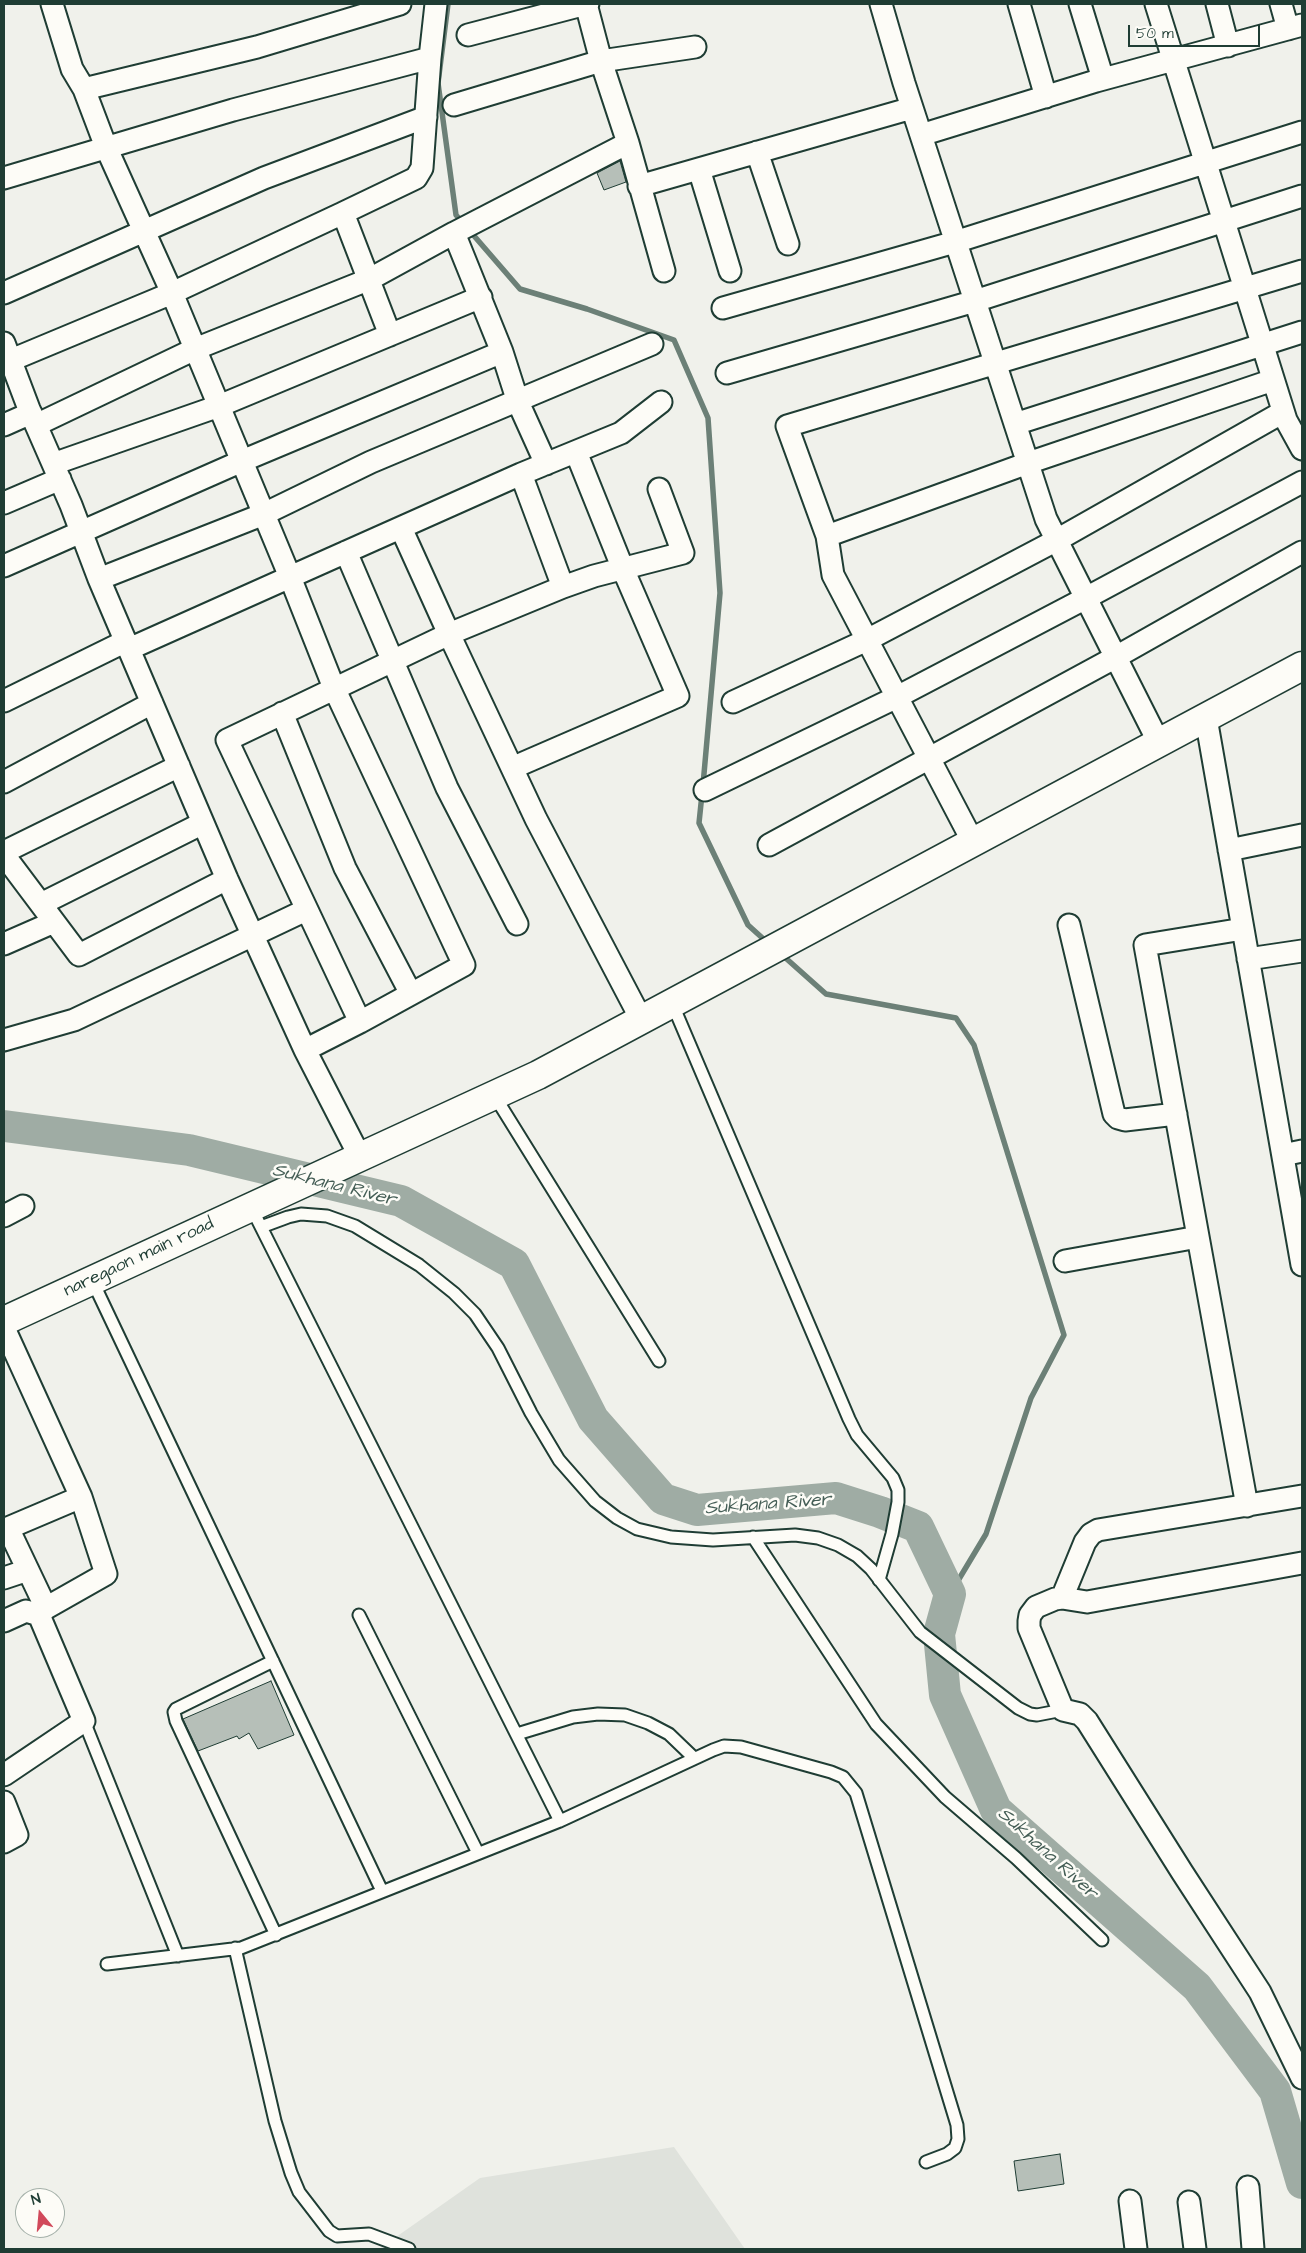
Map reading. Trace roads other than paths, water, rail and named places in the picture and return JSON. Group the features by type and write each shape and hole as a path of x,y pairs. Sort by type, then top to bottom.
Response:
{"street":[{"path":"52,4 72,70 84,89 106,147 172,293 334,688 464,965 360,1022 304,1050"},
{"path":"84,89 257,48 400,4"},
{"path":"360,1157 304,1050 254,935 227,879 6,355 172,293 416,178 422,168 436,4"},
{"path":"468,35 587,4 601,61 628,143 664,272"},
{"path":"881,4 955,242 1046,518 1160,743"},
{"path":"1019,4 1046,97"},
{"path":"921,135 1103,79 1080,4"},
{"path":"1156,4 1283,412 1302,448"},
{"path":"1217,4 1228,46"},
{"path":"1096,81 1295,27 1281,4"},
{"path":"454,105 601,61 695,47"},
{"path":"4,178 233,110 430,58"},
{"path":"639,186 912,108"},
{"path":"4,293 264,178 426,117"},
{"path":"723,308 955,242 1302,132"},
{"path":"4,425 33,419 195,349 370,279 454,232 628,143"},
{"path":"757,152 788,244"},
{"path":"699,169 730,271"},
{"path":"727,374 975,301 1302,196"},
{"path":"343,213 390,335"},
{"path":"454,232 502,352 518,402 546,464"},
{"path":"973,842 833,575 827,536 787,426 1302,271"},
{"path":"4,502 56,472 481,298"},
{"path":"1015,424 1302,332"},
{"path":"99,579 264,514 371,462 518,402 652,344"},
{"path":"4,566 81,530 502,352"},
{"path":"827,536 1028,463 1273,380"},
{"path":"4,701 521,474 621,433 661,402"},
{"path":"733,702 867,640 1057,540 1283,412"},
{"path":"512,768 678,696 623,569 576,452"},
{"path":"521,474 563,587"},
{"path":"705,790 897,697 1302,482"},
{"path":"360,1022 226,740 449,634 563,587 683,553 659,489"},
{"path":"401,528 540,828 641,1019"},
{"path":"346,552 462,821 517,924"},
{"path":"769,845 1116,657 1302,552"},
{"name":"naregaon main road","path":"4,1320 92,1280 262,1210 322,1174 538,1074 1302,666"},
{"path":"4,782 152,703"},
{"path":"282,713 345,868 411,994"},
{"path":"1206,718 1248,959 1293,1153 1302,1265"},
{"path":"179,766 6,861 79,955 227,879"},
{"path":"41,904 203,823"},
{"path":"1229,850 1302,835"},
{"path":"4,1040 74,1020 306,910"},
{"path":"4,944 54,922"},
{"path":"1069,925 1114,1114 1118,1118 1125,1120 1176,1114"},
{"path":"1243,929 1145,945 1248,1506"},
{"path":"1248,959 1302,951"},
{"path":"4,1216 23,1206"},
{"path":"1064,1261 1198,1237"},
{"path":"4,1328 81,1497 106,1574 43,1612 26,1611 4,1621"},
{"path":"1062,1598 1085,1542 1091,1534 1098,1530 1302,1496"},
{"path":"4,1774 84,1722 28,1570 5,1526 81,1497"},
{"path":"1302,1563 1087,1602 1062,1598 1036,1607 1030,1615 1029,1621 1029,1628 1063,1710 1080,1714 1087,1721 1260,1992 1302,2078"},
{"path":"4,1578 28,1570"},
{"path":"4,1802 18,1835 4,1842"},
{"path":"1248,2187 1253,2249"},
{"path":"1130,2201 1136,2249"},
{"path":"1189,2202 1195,2249"}],"lane":[{"path":"672,1003 849,1419 857,1435 893,1478 898,1490 898,1502 892,1534 879,1580"},
{"path":"494,1095 659,1361"},
{"path":"262,1210 288,1217 301,1214 327,1216 355,1226 419,1265 454,1293 475,1314 498,1348 531,1413 559,1460 595,1501 617,1518 637,1529 671,1537 712,1540 795,1535 818,1538 838,1546 857,1556 872,1569 920,1632 1018,1708 1037,1715 1063,1710"},
{"path":"262,1210 560,1820"},
{"path":"92,1280 382,1890"},
{"path":"754,1537 876,1724 945,1797 1016,1858 1102,1940"},
{"path":"359,1615 478,1853"},
{"path":"273,1661 176,1708 174,1712 176,1721 276,1935"},
{"path":"517,1734 573,1717 598,1714 625,1716 648,1722 669,1734 694,1758"},
{"path":"84,1722 178,1956"},
{"path":"108,1964 235,1948 276,1935 382,1890 560,1820 694,1758 724,1746 741,1747 831,1772 843,1777 856,1794 957,2125 958,2139 955,2148 947,2154 926,2162"},
{"path":"235,1948 275,2121 290,2173 299,2192 333,2233 369,2234 409,2249"}],"waterway":[{"path":"448,4 438,83 456,215 463,223"},
{"path":"469,230 520,289 587,309 674,340 708,418 720,593 703,785"},
{"path":"702,794 699,823 748,925 769,944"},
{"path":"780,953 826,994 956,1018 974,1045 1064,1335 1031,1398 986,1534 950,1594"},
{"name":"Sukhana River","path":"4,1126 189,1150 401,1201 514,1264 593,1419 663,1499 697,1510 836,1498 918,1527 950,1594 939,1634 945,1695 996,1810 1197,1987 1275,2091 1302,2183"}]}
